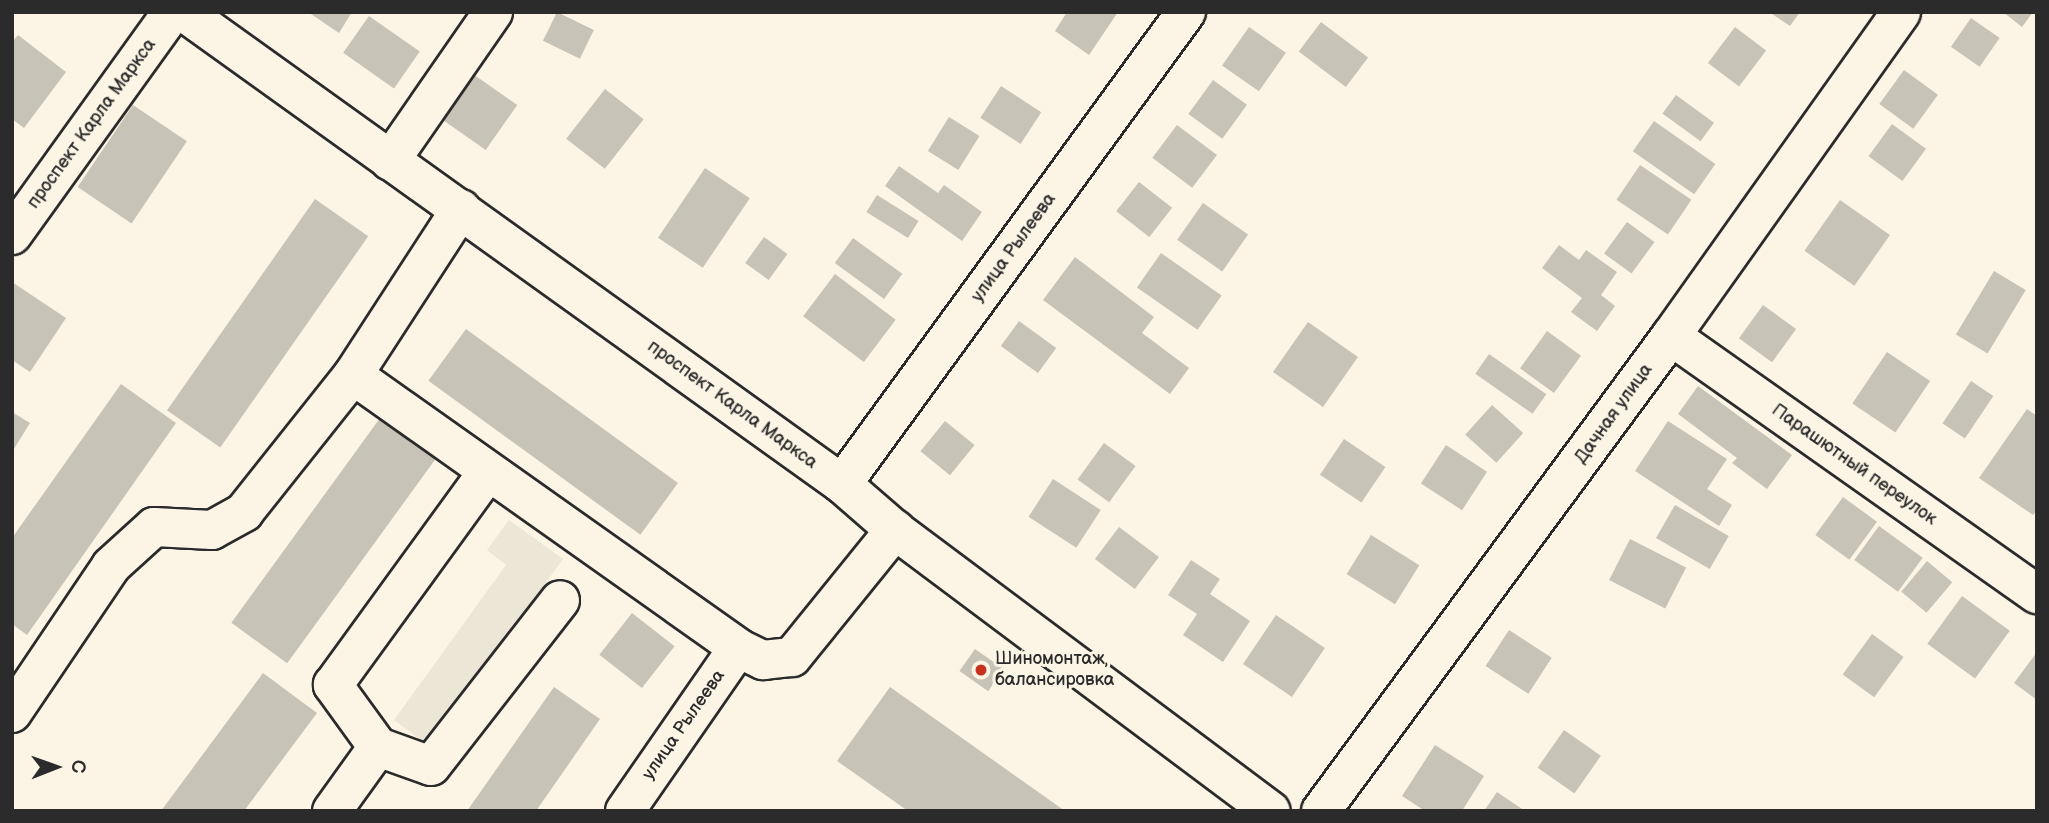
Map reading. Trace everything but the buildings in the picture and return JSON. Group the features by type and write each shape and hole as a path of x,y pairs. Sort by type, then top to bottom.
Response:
{"street":[{"name":"проспект Карла Маркса","path":"12,235 172,12"},
{"name":"проспект Карла Маркса","path":"184,12 842,484 895,530 1271,811"},
{"path":"390,161 493,12"},
{"name":"улица Рылеева","path":"842,484 1186,12"},
{"name":"Дачная улица","path":"1321,811 1671,336 1901,12"},
{"path":"12,713 111,566 154,527 212,530 244,512 352,375 461,209"},
{"name":"Парашютный переулок","path":"1671,336 2037,594"},
{"path":"352,375 738,648 763,660 792,657 895,530"},
{"path":"487,473 333,685 378,747 431,766 560,600"},
{"name":"улица Рылеева","path":"625,811 738,648"},
{"path":"332,811 378,747"}],"shaded area":[{"path":"509,520 563,559 428,745 394,720 506,565 487,550"}],"place":[{"name":"Шиномонтаж, балансировка","path":"981,670"}]}
